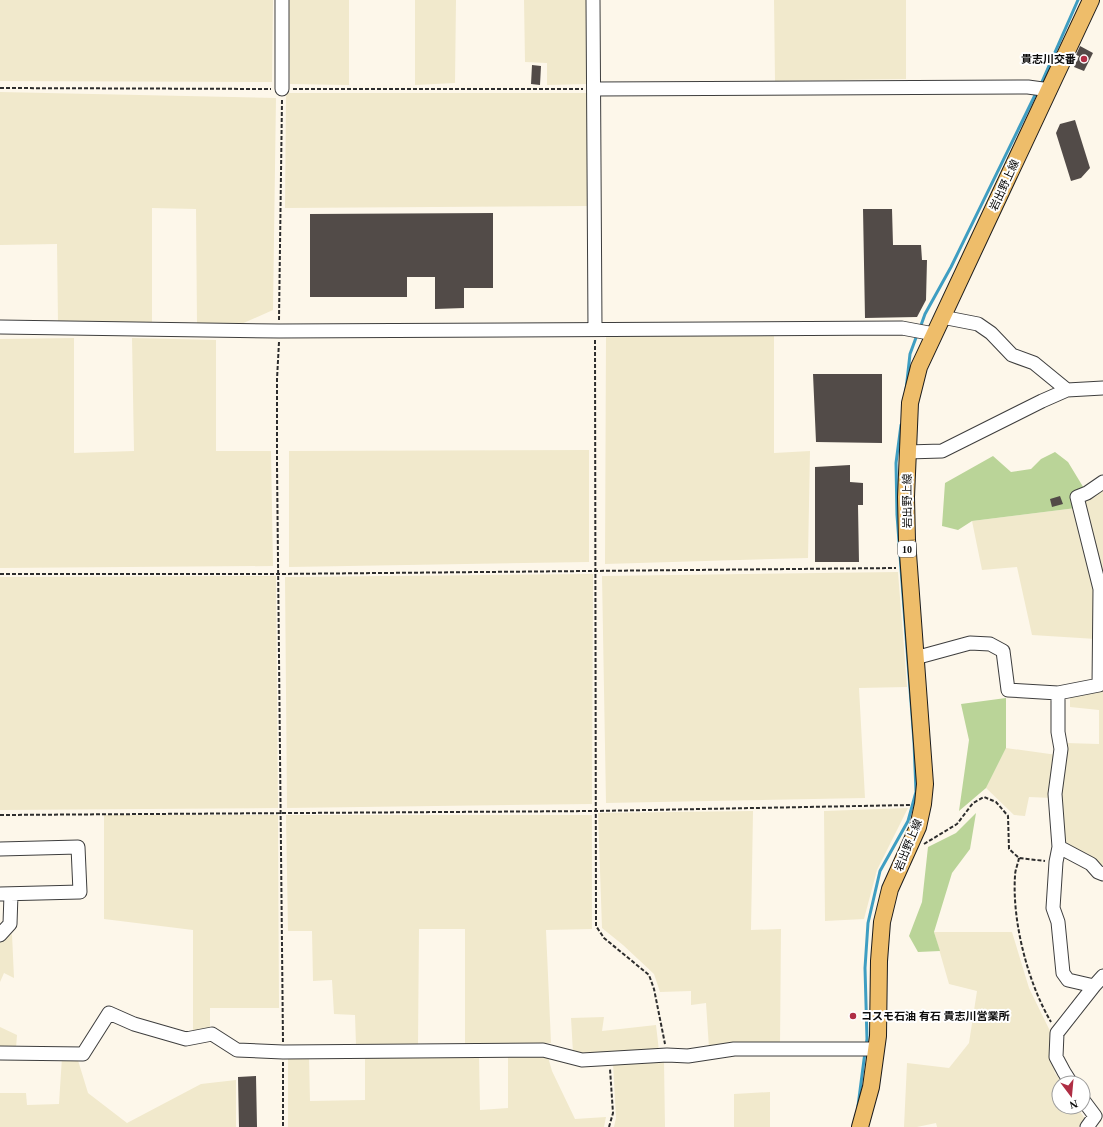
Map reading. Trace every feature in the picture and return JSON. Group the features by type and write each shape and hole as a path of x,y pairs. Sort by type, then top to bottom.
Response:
{"main road":[{"name":"岩出野上線","path":"860,1127 871,1087 878,1036 882,922 890,889 918,827 923,804 925,784 909,568 906,497 910,403 919,367 1091,0"}],"street":[{"path":"282,0 282,89"},
{"path":"593,0 595,329"},
{"path":"594,89 1028,86 1050,90"},
{"path":"942,317 978,324 991,333 1012,356 1034,363 1067,390"},
{"path":"0,327 279,331 902,328 934,334"},
{"path":"907,452 942,451 1067,390 1101,392"},
{"path":"915,658 970,643 990,644 1003,652 1008,690 1058,693 1099,685 1101,678 1101,588 1077,497 1087,493 1103,482"},
{"path":"1058,693 1058,732 1061,749 1055,794 1059,848 1056,862 1052,908 1058,922 1063,973 1068,980 1094,986"},
{"path":"0,849 78,847 80,892 6,894 10,924 0,935"},
{"path":"1059,848 1091,864 1098,872 1103,874"},
{"path":"1066,1075 1056,1057 1057,1033 1103,976"},
{"path":"0,1053 83,1054 109,1013 134,1024 186,1039 212,1034 237,1050 283,1052 543,1050 582,1060 667,1055 688,1056 734,1049 876,1049"},
{"path":"1087,1127 1095,1116 1091,1111"}],"path":[{"path":"0,88 594,89"},
{"path":"282,89 277,379 283,1127"},
{"path":"595,329 596,926 604,938 648,975 654,989 667,1055"},
{"path":"0,574 279,574 909,568"},
{"path":"909,847 922,846 957,824 973,803 984,797 996,802 1008,816 1009,849 1020,858 1056,862"},
{"path":"0,815 596,811 923,804"},
{"path":"1020,858 1015,875 1015,882 1016,907 1021,942 1035,991 1057,1033"},
{"path":"609,1127 613,1113 610,1059"}],"shaded area":[{"path":"0,0 273,0 272,82 0,81"},
{"path":"288,0 349,0 349,85 290,84"},
{"path":"415,0 456,0 455,83 415,85"},
{"path":"524,0 588,0 587,84 547,85 547,63 525,62"},
{"path":"774,0 906,0 906,79 775,81"},
{"path":"0,92 276,98 273,310 239,325 197,325 196,209 152,208 152,324 58,323 57,244 0,245"},
{"path":"286,93 588,93 587,206 285,208"},
{"path":"606,336 774,336 774,453 810,451 808,558 605,564"},
{"path":"74,338 74,453 134,451 132,338 216,340 216,451 271,451 273,566 0,568 0,339"},
{"path":"589,450 589,562 289,567 289,451"},
{"path":"1103,488 1103,585 1081,501"},
{"path":"1076,508 1095,589 1096,639 1032,635 1017,567 982,570 972,521"},
{"path":"898,572 907,687 859,688 865,798 606,803 602,576"},
{"path":"593,574 592,804 287,808 285,577"},
{"path":"276,576 278,808 0,810 0,577"},
{"path":"1103,684 1103,864 1100,870 1062,845 1060,792 1066,743 1099,744 1099,710 1070,707 1070,694"},
{"path":"1006,748 1057,755 1053,798 1029,797 1025,816 1014,815 986,788"},
{"path":"908,808 877,870 864,919 825,921 824,811"},
{"path":"753,811 751,930 781,929 780,1046 709,1048 706,1003 691,1005 691,991 660,992 654,974 602,928 598,813"},
{"path":"104,815 278,815 279,1008 210,1008 210,1029 193,1032 193,930 104,919"},
{"path":"286,815 592,815 592,929 546,930 551,1043 465,1044 465,929 419,929 418,1045 356,1045 355,1015 334,1014 332,980 313,981 312,931 288,931"},
{"path":"934,932 1012,932 1029,988 1051,1033 1051,1059 1056,1075 1051,1075 1051,1115 1082,1115 1085,1119 1079,1127 937,1127 936,1123 917,1127 904,1127 907,1063 949,1068 969,1043 977,991 949,984"},
{"path":"12,934 14,978 4,973 0,982 0,942"},
{"path":"604,1017 602,1031 656,1025 659,1051 582,1055 573,1053 571,1018"},
{"path":"0,1027 17,1035 16,1048 0,1048"},
{"path":"508,1055 548,1057 552,1071 575,1119 606,1117 604,1127 288,1127 288,1056 309,1057 310,1101 365,1100 365,1056 479,1056 480,1110 508,1108"},
{"path":"62,1057 77,1057 88,1093 127,1123 201,1084 236,1080 236,1127 0,1127 0,1093 26,1093 27,1105 59,1104"},
{"path":"664,1061 665,1127 614,1127 616,1118 613,1063"},
{"path":"770,1092 770,1127 734,1127 734,1094"}],"green space":[{"path":"1055,452 1068,462 1085,490 1076,508 972,521 958,530 942,526 945,483 993,456 1011,472 1031,469 1041,459"},
{"path":"1006,698 1006,748 986,788 959,811 969,740 961,704"},
{"path":"976,813 970,849 952,873 934,932 940,951 918,952 909,936 922,902 928,847 956,833"}],"building":[{"path":"1080,46 1093,53 1084,71 1074,67 1079,56 1076,55"},
{"path":"532,65 541,66 540,85 531,84"},
{"path":"1075,120 1090,168 1081,178 1071,181 1056,133 1060,124"},
{"path":"863,209 892,209 893,245 921,245 922,260 927,260 926,300 917,317 865,318"},
{"path":"493,213 493,288 464,288 464,308 435,309 435,277 407,277 407,297 310,297 310,214"},
{"path":"813,374 882,374 882,443 816,442"},
{"path":"850,465 850,482 863,483 863,505 858,505 859,562 815,562 815,467"},
{"path":"1060,496 1063,504 1052,507 1050,499"},
{"path":"256,1076 257,1127 239,1127 238,1077"}],"waterway":[{"path":"1041,84 1078,0"},
{"path":"920,328 925,314 951,267 1037,91"},
{"path":"906,390 910,354 917,335"},
{"path":"866,1047 865,968 868,923 880,871 908,821 916,792 914,742 897,515 896,463 901,425"},
{"path":"858,1106 865,1052"}],"place":[{"name":"貴志川交番","path":"1084,59"},
{"name":"コスモ石油 有石 貴志川営業所","path":"853,1016"}]}
